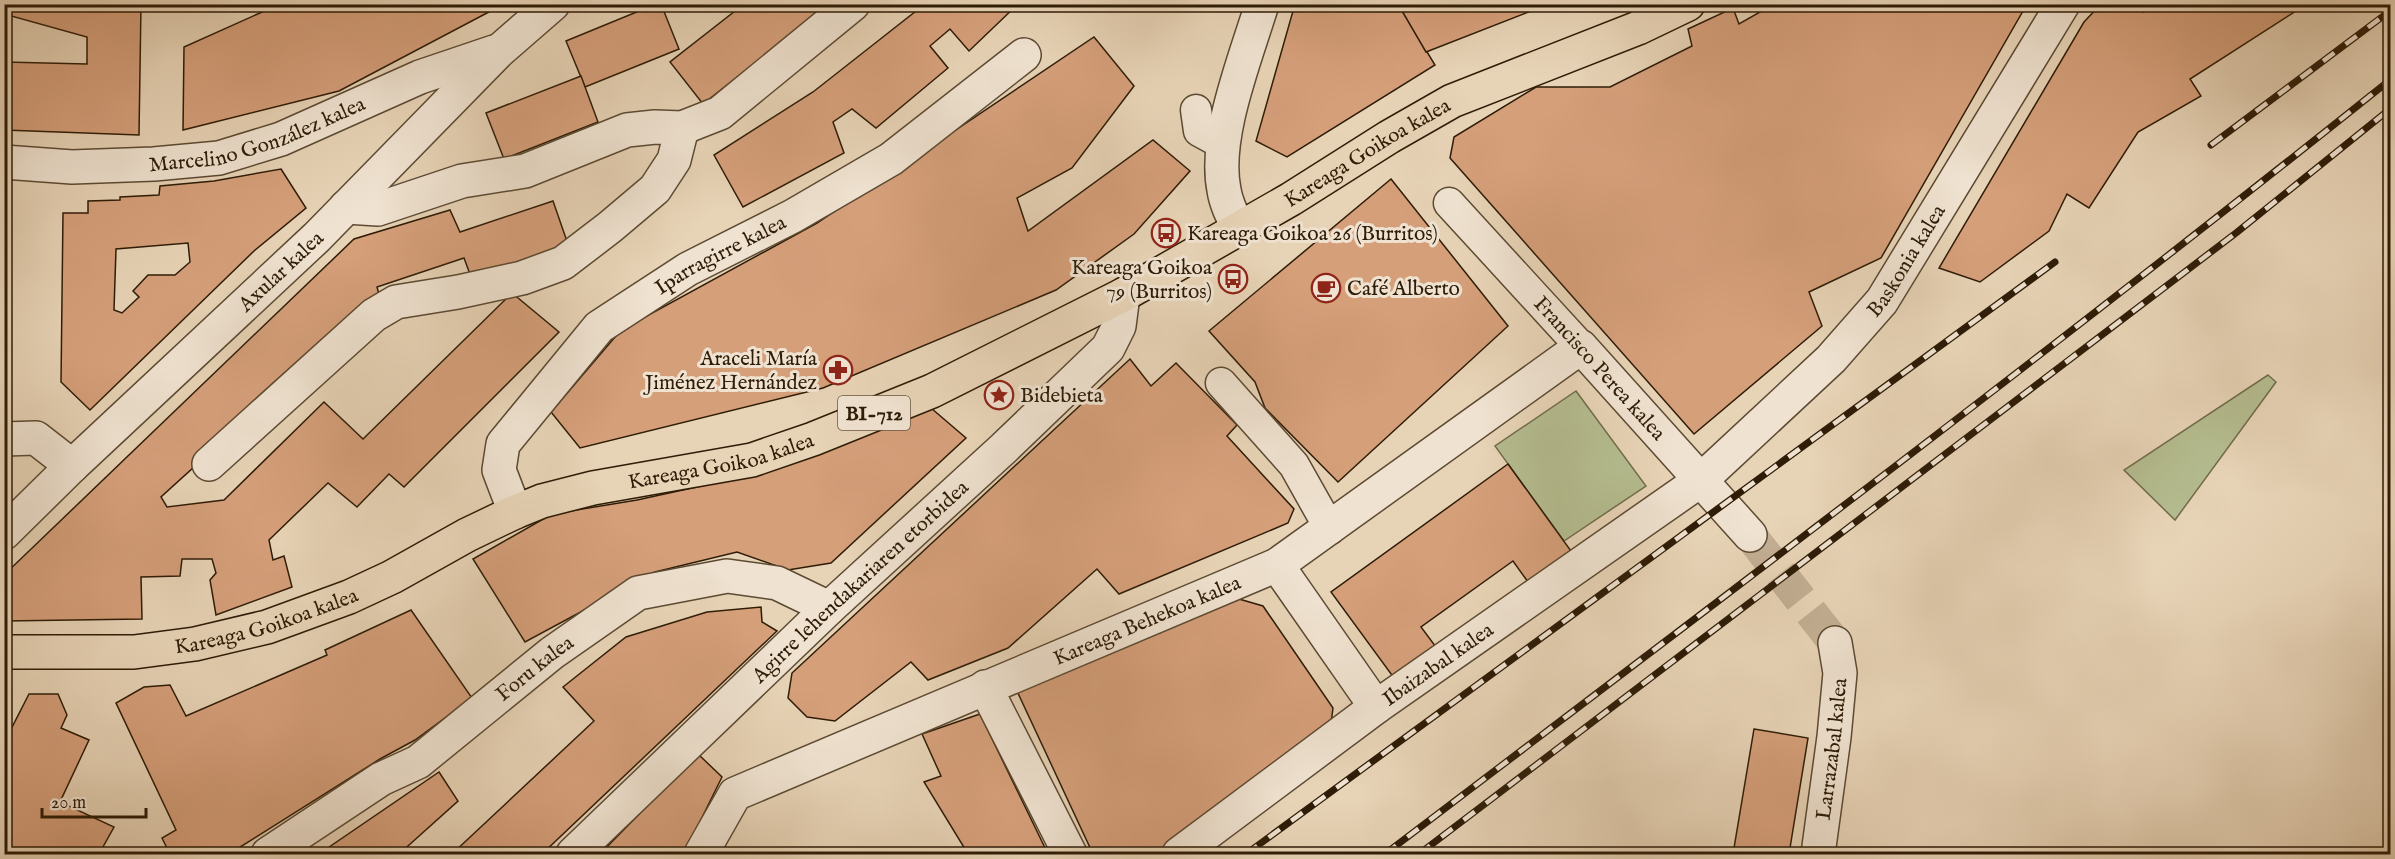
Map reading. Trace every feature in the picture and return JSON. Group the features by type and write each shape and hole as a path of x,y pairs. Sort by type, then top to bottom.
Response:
{"main road":[{"name":"Kareaga Goikoa kalea","path":"4,652 134,652 195,644 267,627 314,611 392,577 467,535 542,501 593,488 752,460 813,439 932,391 1123,296 1452,101 1638,28 1688,4"}],"street":[{"name":"Axular kalea","path":"4,533 72,466 318,237 499,51 553,4"},
{"path":"346,207 378,209 462,181 525,171 627,130 656,127 682,128 720,113 853,4"},
{"path":"1239,229 1223,189 1223,144 1231,108 1262,4"},
{"name":"Baskonia kalea","path":"1701,480 1831,359 1882,301 2063,4"},
{"name":"Marcelino González kalea","path":"4,162 72,167 154,164 219,158 281,139 420,77 499,51"},
{"name":"Iparragirre kalea","path":"514,512 499,470 503,444 599,327 688,269 793,216 891,159 1024,56"},
{"path":"1196,110 1199,131 1223,144"},
{"path":"209,464 374,315 396,302 458,292 511,280 563,263 655,189 674,160 682,128"},
{"name":"Francisco Perea kalea","path":"1449,203 1750,535"},
{"name":"Agirre lehendakariaren etorbidea","path":"573,855 829,608 1004,448 1108,348 1119,326 1123,296"},
{"name":"Kareaga Behekoa kalea","path":"701,855 735,794 1277,565 1581,347"},
{"path":"1221,382 1294,465 1330,529"},
{"path":"4,439 36,438 72,466"},
{"name":"Ibaizabal kalea","path":"1179,855 1376,707 1701,480"},
{"path":"1277,565 1376,707"},
{"name":"Foru kalea","path":"268,855 381,779 418,762 552,653 638,593 727,576 777,583 829,608"},
{"name":"Larrazabal kalea","path":"1818,855 1840,673 1835,643"},
{"path":"985,687 1070,855"}],"green space":[{"path":"2268,375 2276,382 2175,520 2124,470"},
{"path":"1576,391 1646,486 1564,541 1495,446"}],"building":[{"path":"4,4 141,4 139,135 4,130 4,62 87,64 87,37 4,14"},
{"path":"280,4 504,4 339,91 183,130 184,47"},
{"path":"656,4 661,4 679,49 585,87 566,41"},
{"path":"744,4 830,4 703,104 670,62"},
{"path":"925,4 1018,4 969,51 950,29 930,46 948,68 876,128 852,109 833,122 844,153 743,207 714,155 813,92"},
{"path":"1295,4 1398,4 1435,65 1287,157 1256,141"},
{"path":"1398,4 1549,4 1426,52"},
{"path":"1774,4 2027,4 1881,258 1809,292 1822,326 1694,434 1450,158 1454,137 1536,87 1610,87 1692,46 1688,29 1733,8 1739,24"},
{"path":"2101,4 2130,4 2143,12 2154,4 2307,4 2190,79 2201,96 2138,132 2089,208 2067,194 2049,231 1980,282 1939,268 2084,22"},
{"path":"1094,37 1134,86 1072,168 1017,198 1028,231 1153,140 1190,171 1134,234 1056,290 823,388 580,448 551,412 621,330 817,223"},
{"path":"581,76 598,122 504,159 486,113"},
{"path":"281,169 306,208 254,251 90,410 61,382 63,213 88,213 88,201 159,195 160,186 214,181","holes":["188,243 190,262 175,275 148,275 133,291 139,297 122,313 114,310 116,249"]},
{"path":"1391,179 1508,326 1338,482 1265,408 1255,382 1209,331"},
{"path":"553,201 570,250 474,285 464,258 377,287 380,298 161,497 167,507 224,500 324,402 363,439 512,293 559,332 404,487 389,474 357,507 328,483 269,540 273,560 284,556 292,587 216,615 210,580 216,573 212,559 182,559 180,576 141,577 142,619 4,621 4,575 354,239 450,210 460,232"},
{"path":"1130,359 1151,386 1176,363 1237,425 1227,436 1294,509 1288,523 1119,594 1097,569 1008,648 928,680 911,662 835,721 807,717 788,698 792,673"},
{"path":"931,408 966,438 831,563 788,570 737,552 655,572 525,642 473,559 552,514 637,500 756,474"},
{"path":"1508,464 1571,551 1528,582 1513,561 1421,627 1436,647 1394,678 1331,592"},
{"path":"1239,599 1263,606 1333,708 1330,731 1154,854 1093,854 1017,691"},
{"path":"761,607 762,622 777,631 542,854 452,854 594,721 563,687 626,637 707,612"},
{"path":"411,610 472,698 415,740 380,759 229,854 170,854 162,838 176,830 116,703 144,687 170,685 186,716 327,655 325,650"},
{"path":"29,694 58,694 67,715 61,728 89,740 60,802 114,827 99,854 76,854 65,849 64,852 58,849 55,854 4,854 4,743"},
{"path":"980,714 1048,854 968,854 924,782 941,776 922,734"},
{"path":"1754,729 1808,738 1789,854 1733,854"},
{"path":"698,754 722,777 684,854 600,854"},
{"path":"439,772 458,801 399,854 319,854"}],"tunnel":[{"path":"1750,535 1835,643"}],"railway":[{"path":"2211,145 2390,11"},
{"path":"1385,854 2016,373 2390,80"},
{"path":"1419,854 2236,233 2390,109"},
{"path":"1246,854 2055,262"}],"place":[{"name":"Kareaga Goikoa 26 (Burritos)","path":"1166,233"},
{"name":"Kareaga Goikoa 79 (Burritos)","path":"1233,279"},
{"name":"Café Alberto","path":"1326,288"},
{"name":"Araceli María Jiménez Hernández","path":"838,370"},
{"name":"Bidebieta","path":"999,395"}]}
